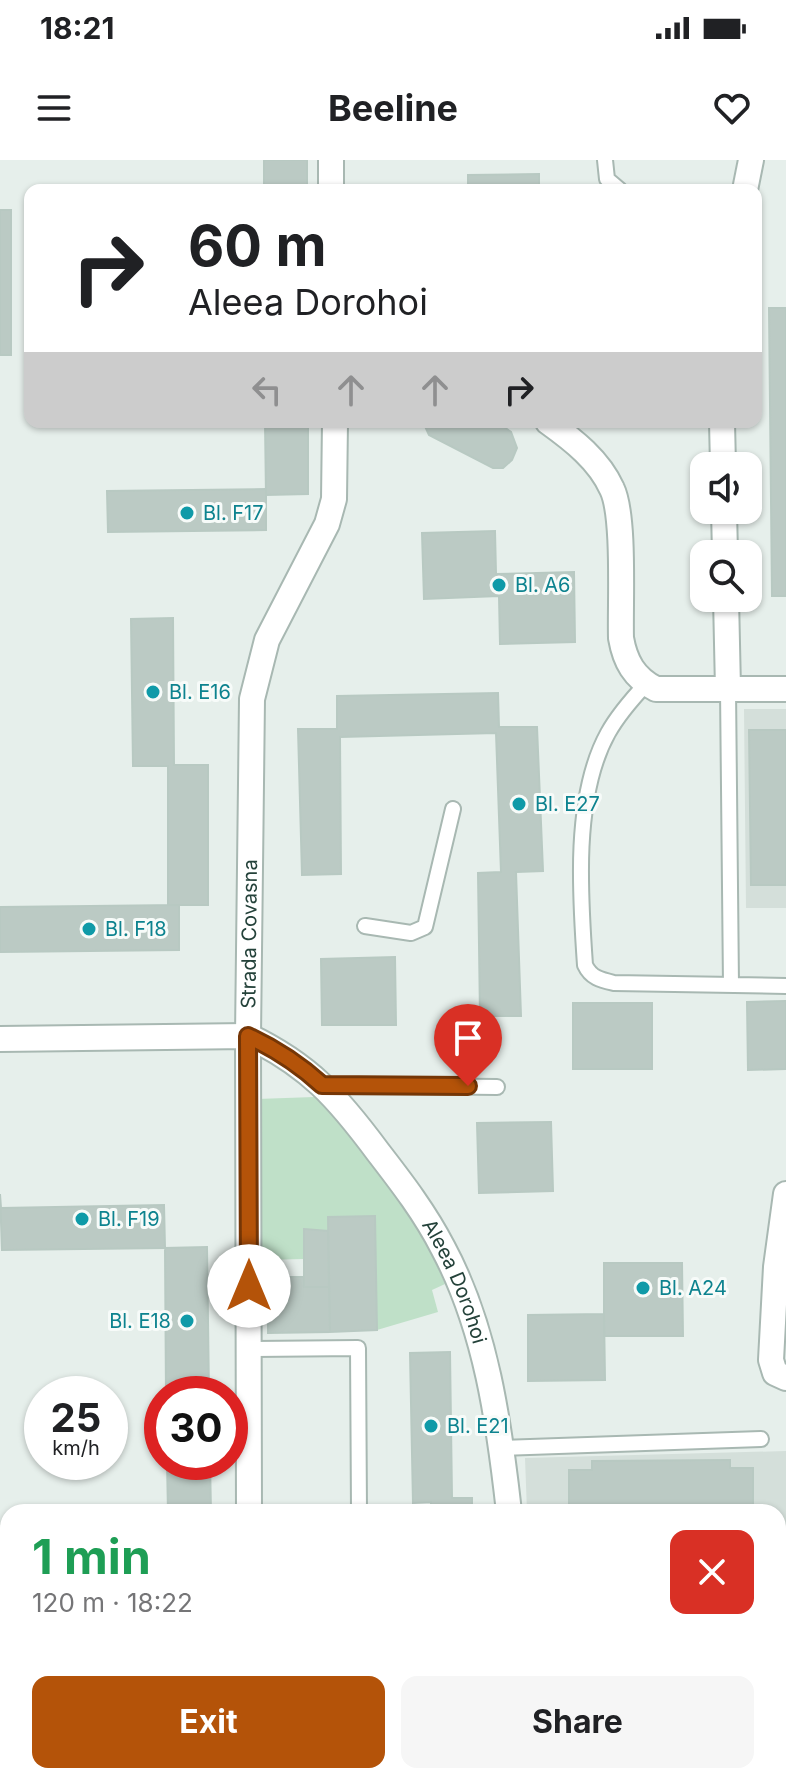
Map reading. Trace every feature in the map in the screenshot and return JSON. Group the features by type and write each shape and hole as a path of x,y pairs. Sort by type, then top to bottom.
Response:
{"street":[{"path":"331,160 331,184"},
{"path":"746,184 751,160"},
{"name":"Strada Covasna","path":"249,1504 248,1036 252,699 272,628 327,524 334,499 335,428"},
{"path":"557,428 595,462 614,492 619,515 621,638 624,655 632,670 646,684 668,690 786,689"},
{"path":"722,428 723,452"},
{"path":"726,612 728,689"},
{"name":"Aleea Dorohoi","path":"0,1039 248,1036 277,1050 322,1085 368,1138 414,1199 444,1249 480,1344 502,1448 508,1504"},
{"path":"786,1194 776,1267 771,1360 775,1373 786,1378"}],"lane":[{"path":"605,160 607,179 613,184"},
{"path":"646,684 627,704 607,735 591,779 581,878 585,965 589,973 600,980 614,983 786,986"},
{"path":"728,689 731,985"},
{"path":"365,926 411,933 425,927 453,809"},
{"path":"322,1085 497,1087"},
{"path":"249,1349 358,1348 359,1504"},
{"path":"502,1448 761,1439"}],"shaded area":[{"path":"744,709 786,709 786,908 746,908"},
{"path":"786,1451 786,1504 527,1504 525,1458"}],"green space":[{"path":"314,1097 374,1159 421,1232 445,1284 432,1290 438,1312 377,1330 375,1217 328,1231 305,1229 304,1259 261,1260 257,1099"}],"building":[{"path":"264,160 307,160 307,184 264,184"},
{"path":"539,174 539,184 468,184 468,175"},
{"path":"0,210 11,210 11,355 0,355"},
{"path":"769,308 786,308 786,596 772,596"},
{"path":"265,428 308,428 308,494 266,495"},
{"path":"426,428 505,428 511,432 517,448 512,460 503,468 493,468 429,435"},
{"name":"Bl. F17","path":"266,489 266,530 108,532 107,491"},
{"name":"Bl. A6","path":"495,531 496,574 574,572 575,642 500,644 499,596 424,599 422,533"},
{"name":"Bl. E16","path":"173,618 174,765 208,765 208,905 168,905 168,766 133,766 131,619"},
{"name":"Bl. E27","path":"498,693 499,727 537,727 543,871 516,872 521,1016 480,1016 478,873 501,872 496,733 340,737 341,874 302,875 298,729 337,729 337,696"},
{"path":"749,730 786,730 786,885 751,885"},
{"name":"Bl. F18","path":"179,905 179,950 0,952 0,907"},
{"path":"395,957 396,1025 322,1025 321,959"},
{"path":"786,1001 786,1069 748,1070 747,1002"},
{"path":"573,1003 652,1003 652,1069 573,1069"},
{"path":"551,1122 553,1191 479,1193 477,1123"},
{"name":"Bl. F19","path":"0,1194 1,1208 164,1205 165,1248 2,1250"},
{"path":"375,1216 377,1330 330,1332 328,1217"},
{"path":"304,1229 328,1231 329,1287 304,1287"},
{"name":"Bl. E18","path":"207,1247 209,1376 166,1376 165,1248"},
{"name":"Bl. A24","path":"604,1263 682,1263 683,1336 604,1336"},
{"path":"268,1277 304,1277 304,1287 329,1287 330,1332 268,1333"},
{"path":"604,1314 605,1380 528,1381 528,1315"},
{"name":"Bl. E21","path":"450,1352 452,1498 472,1498 472,1504 413,1503 410,1353"},
{"path":"730,1460 730,1468 753,1468 753,1504 569,1504 569,1470 592,1470 592,1461"},
{"path":"167,1480 210,1480 211,1504 168,1504"}],"place":[{"name":"Bl. F17","path":"187,513"},
{"name":"Bl. A6","path":"499,585"},
{"name":"Bl. E16","path":"153,692"},
{"name":"Bl. E27","path":"519,804"},
{"name":"Bl. F18","path":"89,929"},
{"name":"Bl. F19","path":"82,1219"},
{"name":"Bl. A24","path":"643,1288"},
{"name":"Bl. E18","path":"187,1321"},
{"name":"Bl. E21","path":"431,1426"}],"route":[{"path":"249,1286 248,1036 277,1050 322,1085 468,1086"}]}
